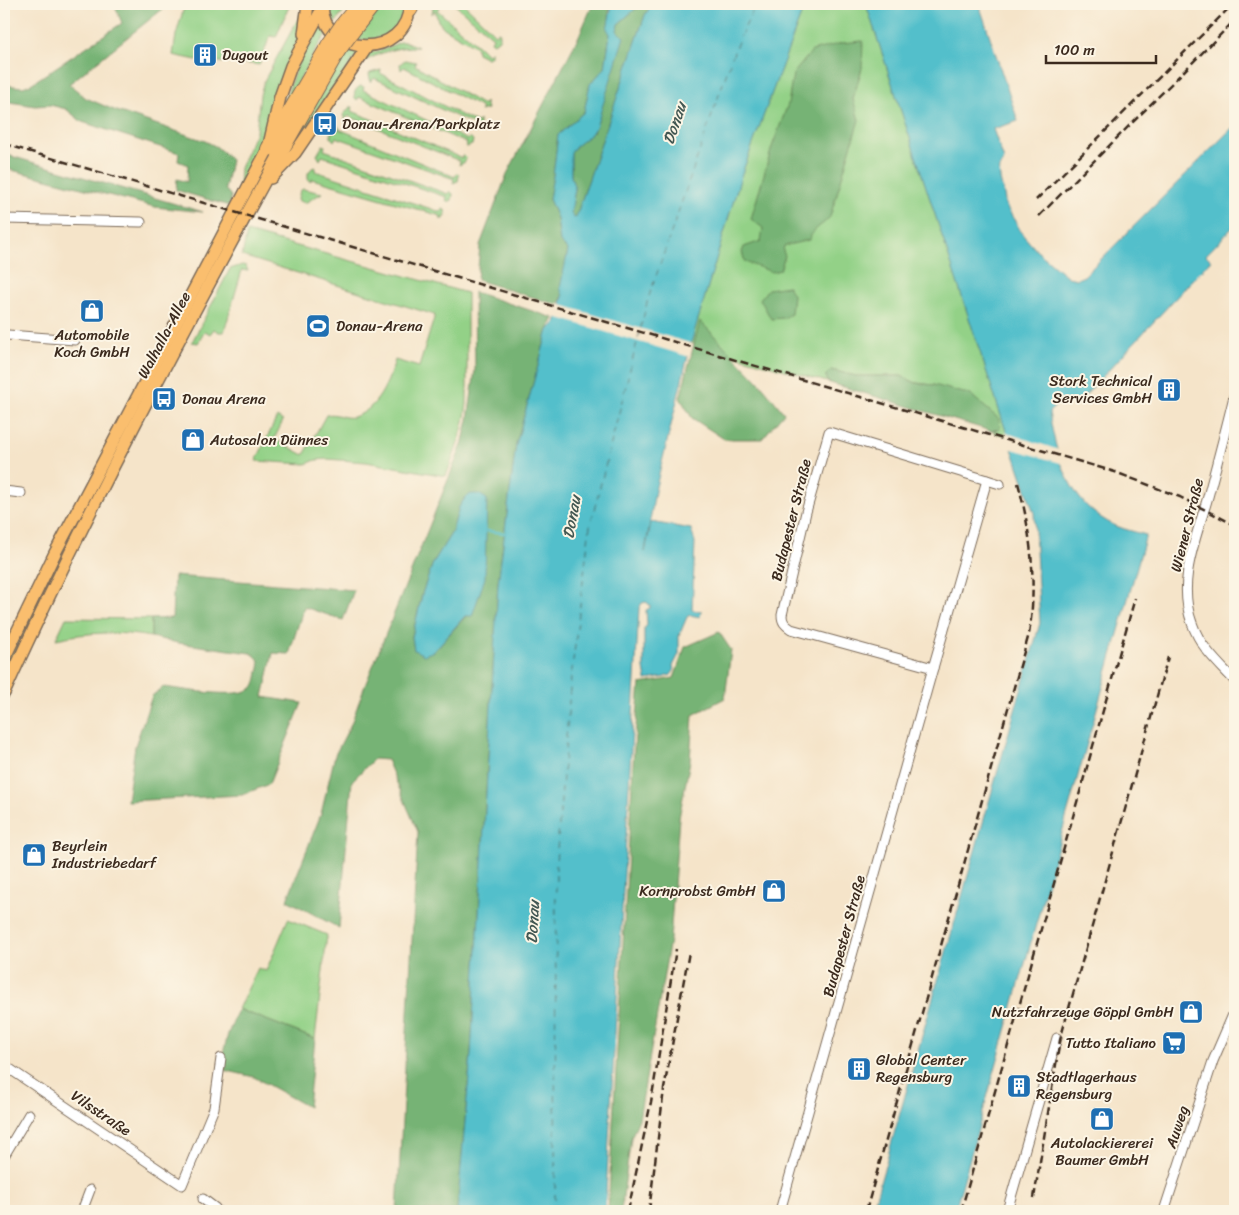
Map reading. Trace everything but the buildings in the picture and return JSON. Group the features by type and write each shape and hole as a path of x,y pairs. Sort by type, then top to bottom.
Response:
{"highway":[{"name":"Walhalla-Allee","path":"274,152 333,47 347,28 359,4"},
{"name":"Walhalla-Allee","path":"347,28 374,4"}],"main road":[{"path":"304,40 308,4"},
{"path":"274,152 280,97 291,66 322,6"},
{"path":"322,6 325,21 332,32 348,43 367,47 379,45 391,39 400,31 407,19 411,6"},
{"path":"260,190 295,153 367,47"},
{"name":"Walhalla-Allee","path":"4,693 39,616 110,473 175,346 260,190 274,152"},
{"name":"Walhalla-Allee","path":"4,659 55,553 274,152"}],"street":[{"path":"4,219 141,222"},
{"path":"4,336 75,340"},
{"name":"Wiener Straße","path":"1235,396 1188,564 1187,592 1188,608 1199,639 1207,651 1235,681"},
{"name":"Budapester Straße","path":"933,668 792,629 785,626 782,620 806,512 829,432 1000,484"},
{"name":"Budapester Straße","path":"780,1211 987,480"},
{"path":"4,491 21,493"},
{"name":"Auweg","path":"1164,1211 1217,1050 1235,1010"},
{"path":"1007,1211 1057,1038"},
{"name":"Vilsstraße","path":"4,1065 182,1185 214,1108 221,1058"},
{"path":"4,1156 29,1114"},
{"path":"82,1211 90,1190"},
{"path":"203,1199 215,1208 214,1211"}],"green space":[{"path":"114,4 169,4 69,84 86,98 114,110 205,141 217,147 231,160 225,189 231,196 229,206 176,190 177,179 187,182 188,165 178,161 179,153 82,122 66,109 50,105 35,106 4,101 4,85 23,87 31,84 122,23"},
{"path":"185,4 290,4 276,37 270,36 259,65 201,61 173,55 176,35"},
{"path":"328,4 350,4 335,23 330,14"},
{"path":"382,4 404,4 399,22 381,37 355,40 367,24 365,23"},
{"path":"454,4 464,4 495,34 499,32 499,39 494,43 491,41 493,37"},
{"path":"593,4 612,4 609,11 610,34 605,68 590,84 584,112 558,135 549,199 557,218 560,242 568,250 561,288 563,296 558,305 477,280 480,245 507,174 578,38"},
{"path":"641,4 649,4 650,7 645,15 576,217 574,218 571,213 575,189 571,176 571,152 594,131 618,24"},
{"path":"805,4 866,4 1008,437 991,431 997,430 934,385 916,383 901,376 856,376 831,370 826,375 827,382 691,343 741,176"},
{"path":"305,6 302,30 280,80 273,101 268,128 239,187 240,168 256,132 260,95 264,81"},
{"path":"433,7 440,7 437,10 488,54 491,51 491,56 487,58 477,53 476,47 444,28 438,21 435,10 432,14"},
{"path":"320,19 327,33 279,118 295,70"},
{"path":"863,41 862,68 853,99 859,120 830,217 816,229 809,240 784,246 785,256 780,270 772,272 745,262 742,252 744,247 761,241 763,228 751,219 772,147 788,104 793,74 812,51 842,43"},
{"path":"400,42 406,42 418,47 402,48 387,52 372,57 358,65 367,53 382,50"},
{"path":"348,49 359,52 286,157 339,61"},
{"path":"405,60 416,62 415,65 483,105 485,102 487,109 480,111 482,108 404,67 401,70 400,64"},
{"path":"381,70 380,73 477,123 479,120 479,127 474,129 475,125 374,78 371,82 370,73"},
{"path":"361,86 364,87 363,90 468,140 470,137 473,140 472,145 466,147 467,143 359,97 357,100 354,96 356,89"},
{"path":"350,107 353,107 352,111 462,158 463,155 466,158 465,162 459,165 460,161 348,116 345,120 343,115"},
{"path":"337,126 339,129 455,177 457,173 459,175 458,181 453,183 454,179 336,137 334,141 331,138 331,133"},
{"path":"323,145 325,146 324,150 448,194 450,191 453,194 452,200 448,202 446,201 447,197 322,156 320,160 317,155"},
{"path":"4,154 203,212 155,207 4,168"},
{"path":"315,167 315,171 441,212 443,209 446,216 440,219 441,216 312,179 310,182 308,173"},
{"path":"303,189 322,193 305,203 299,201 298,198 300,191"},
{"path":"247,232 467,293 466,414 456,450 446,476 366,462 327,459 316,460 306,464 256,461 277,417 283,421 274,439 304,455 326,415 333,414 353,417 369,409 381,394 395,360 419,367 435,315 242,256"},
{"path":"242,265 246,266 248,271 242,270 224,332 214,329 210,334 205,331 198,343 192,342 230,269"},
{"path":"788,286 793,295 791,314 784,318 771,319 760,299 768,289"},
{"path":"474,292 554,318 548,330 516,445 498,583 471,1053 457,1211 397,1211 418,832 387,760 374,759 352,781 339,928 287,900 321,814 335,755 351,724 462,445 468,420 475,370","holes":["459,507 466,616 434,651 414,650 412,636 423,591 433,563 452,532"]},
{"path":"700,321 759,382 784,413 762,439 724,439 692,418 680,398"},
{"path":"162,357 4,678 4,665 33,603"},
{"path":"831,370 856,376 901,376 916,383 934,385 971,395 999,419 1000,428 991,431 827,382 826,375"},
{"path":"174,576 354,590 343,620 304,607 289,654 273,653 263,697 302,703 269,784 242,795 127,801 135,746 152,696 163,687 221,693 244,692 254,686 259,669 259,661 251,653 178,643 151,637 151,619 172,618"},
{"path":"66,618 151,619 151,637 103,633 56,639"},
{"path":"719,632 731,650 725,698 693,715 690,761 679,818 670,940 639,1119 631,1138 621,1211 608,1211 634,747 640,684 674,678 685,647"},
{"path":"288,919 327,935 315,1039 238,1009 258,968 266,971"},
{"path":"238,1009 315,1039 308,1107 254,1077 219,1069 228,1034"}],"water":[{"name":"Donau","path":"612,4 641,4 618,24 617,31 624,37 596,127 571,152 571,176 575,189 571,213 574,218 576,217 645,15 650,7 649,4 805,4 741,176 691,343 655,491 645,552 651,522 691,529 695,542 692,610 701,611 700,617 690,615 687,617 679,636 679,654 673,666 674,671 670,676 646,680 644,668 644,629 647,625 646,610 650,608 650,605 646,602 642,603 639,608 605,1211 457,1211 471,1053 498,583 516,445 548,330 556,323 563,296 560,288 568,250 560,242 557,218 549,199 558,135 584,112 590,84 605,68 610,34 607,29"},
{"path":"866,4 979,4 1018,121 993,129 1004,160 1001,165 1000,177 1005,204 1023,235 1037,251 1068,277 1077,279 1084,276 1235,125 1235,225 1206,255 1211,260 1080,401 1059,403 1049,412 1061,463 1076,493 1100,517 1116,526 1146,535 955,1211 872,1211 1040,623 1034,513"},
{"path":"471,494 479,494 487,499 485,578 472,616 465,616 434,651 424,655 414,650 412,637 423,591 433,563 452,532 459,507 465,498"}],"pier":[{"path":"558,304 693,344 690,357 555,317"},
{"path":"1004,432 1059,450 1064,464 1009,448"}],"waterway":[{"path":"487,531 505,533"}],"ferry route":[{"path":"555,1211 556,862 571,677 590,526 648,299 736,46 756,4"}],"railway":[{"path":"1036,200 1233,4"},
{"path":"1039,216 1235,20"},
{"path":"4,144 1115,472 1180,497 1235,525"},
{"path":"866,1211 1029,634 1032,596 1031,558 1023,502 1018,483"},
{"path":"961,1211 1135,598"},
{"path":"1034,1198 1060,1040 1168,657"},
{"path":"628,1211 651,1102 676,949"},
{"path":"649,1211 664,1089 689,952"}],"place":[{"name":"Dugout","path":"205,55"},
{"name":"Donau-Arena/Parkplatz","path":"325,124"},
{"name":"Automobile Koch GmbH","path":"92,311"},
{"name":"Donau-Arena","path":"318,326"},
{"name":"Stork Technical Services GmbH","path":"1169,390"},
{"name":"Donau Arena","path":"164,399"},
{"name":"Autosalon Dünnes","path":"193,440"},
{"name":"Beyrlein Industriebedarf","path":"34,855"},
{"name":"Kornprobst GmbH","path":"774,891"},
{"name":"Nutzfahrzeuge Göppl GmbH","path":"1191,1012"},
{"name":"Tutto Italiano","path":"1174,1043"},
{"name":"Global Center Regensburg","path":"859,1069"},
{"name":"Stadtlagerhaus Regensburg","path":"1019,1086"},
{"name":"Autolackiererei Baumer GmbH","path":"1102,1119"}]}
